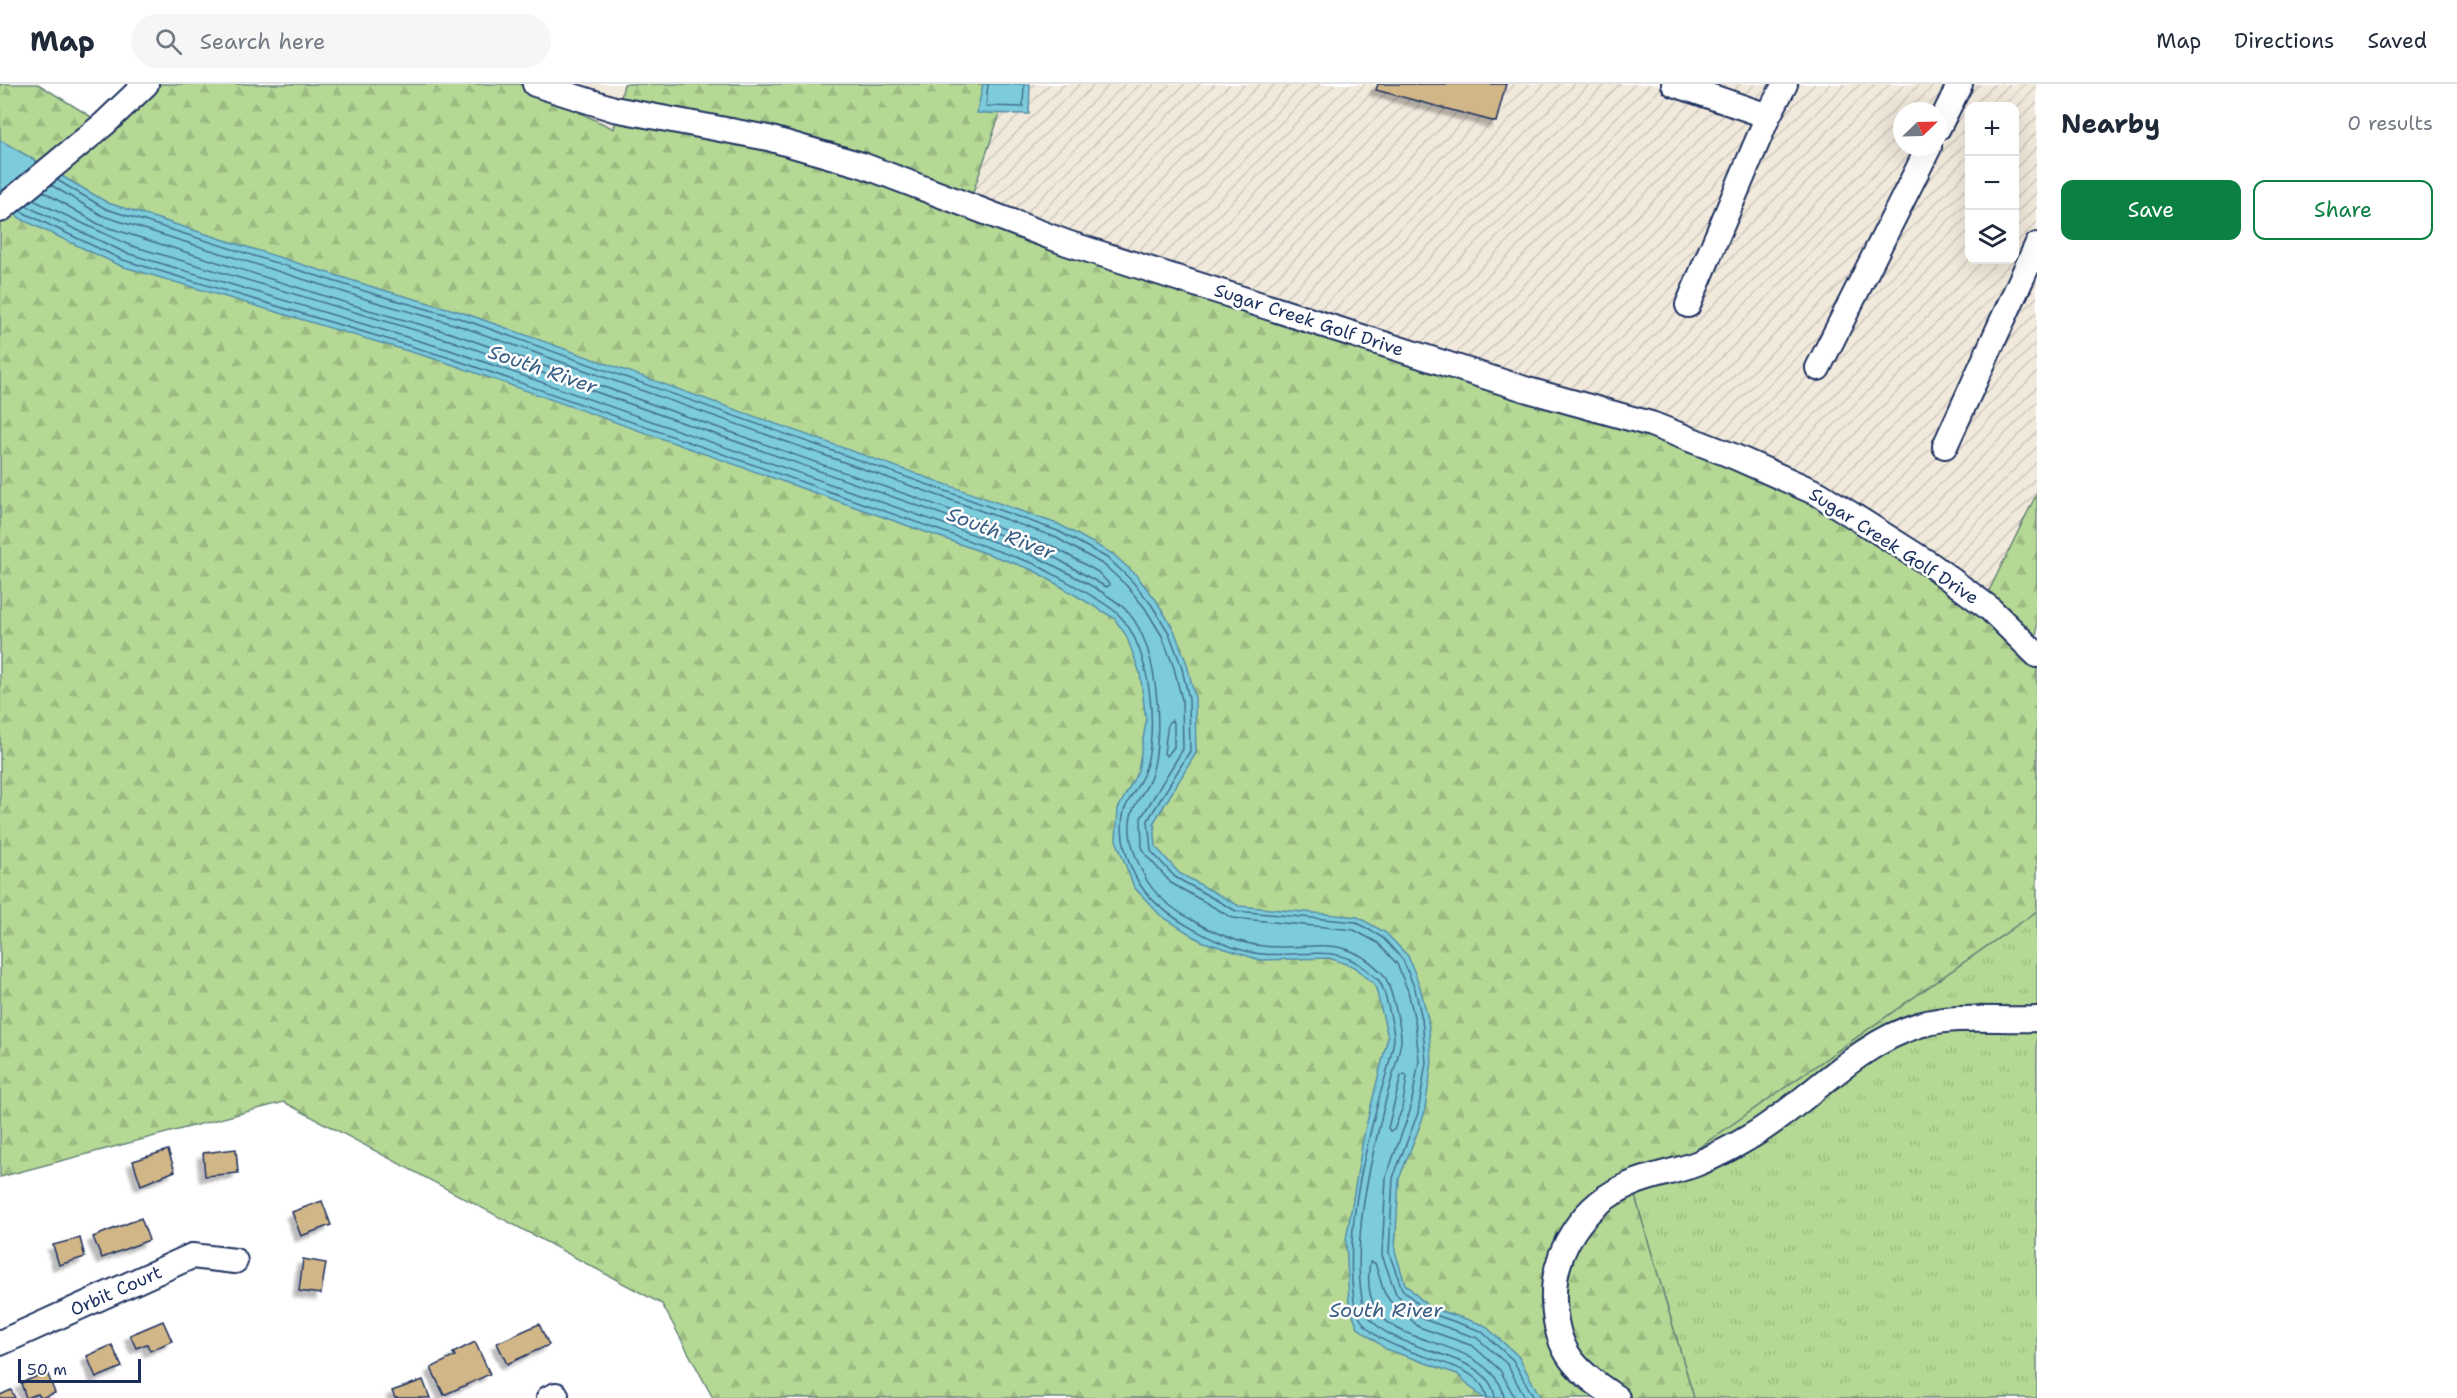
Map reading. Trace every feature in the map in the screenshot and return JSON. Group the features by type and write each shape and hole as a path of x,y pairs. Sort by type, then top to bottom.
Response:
{"street":[{"path":"0,210 104,123 146,84"},
{"name":"Sugar Creek Golf Drive","path":"535,84 614,110 768,138 862,165 1067,243 1528,390 1651,424 1733,456 1819,495 1931,565 1981,602 2037,656"},
{"path":"1674,84 1768,116"},
{"path":"1688,305 1768,116 1785,84"},
{"path":"1947,110 1960,84"},
{"path":"1818,368 1924,156"},
{"path":"1945,446 2037,245"},
{"path":"1617,1398 1582,1374 1565,1352 1555,1322 1553,1291 1559,1264 1568,1237 1586,1214 1607,1197 1630,1184 1697,1164 1722,1152 1790,1109 1876,1045 1919,1025 1975,1019 2037,1019"},
{"name":"Orbit Court","path":"0,1343 192,1256 235,1261"}],"shaded area":[{"path":"519,84 624,84 614,129"},
{"path":"1010,84 2037,84 2037,493 1984,601 969,205"}],"green space":[{"path":"0,84 38,84 93,118 131,84 519,84 614,129 624,84 1010,84 969,204 1684,436 1861,522 1984,601 2037,493 2037,911 1634,1193 1694,1398 713,1398 662,1304 284,1102 0,1177"},
{"path":"2037,911 2037,1398 1694,1398 1634,1193"}],"water":[{"path":"983,84 1030,84 1029,114 977,113"},
{"name":"South River","path":"0,140 108,203 376,288 461,312 1060,525 1113,554 1136,575 1156,600 1174,630 1187,664 1195,698 1196,753 1154,822 1156,847 1179,873 1239,906 1358,917 1386,933 1408,956 1420,987 1428,1019 1432,1062 1424,1115 1399,1179 1395,1251 1405,1284 1429,1307 1484,1325 1518,1356 1541,1398 1483,1398 1457,1374 1386,1349 1358,1328 1349,1304 1346,1240 1364,1134 1388,1037 1375,985 1355,967 1329,958 1260,960 1201,941 1160,915 1134,887 1116,840 1118,809 1138,771 1146,721 1140,673 1126,635 1114,618 1033,570 445,362 121,266 23,220 0,204"}],"building":[{"path":"1378,84 1506,84 1496,122 1376,90"},
{"path":"236,1149 238,1173 205,1176 203,1153"},
{"path":"168,1150 175,1171 141,1185 133,1161"},
{"path":"322,1201 331,1225 301,1236 292,1212"},
{"path":"141,1218 149,1240 102,1258 93,1237"},
{"path":"80,1238 85,1257 59,1265 53,1245"},
{"path":"303,1259 326,1263 321,1294 299,1291"},
{"path":"163,1321 172,1341 150,1351 147,1344 136,1348 130,1335"},
{"path":"539,1324 549,1345 507,1364 497,1343"},
{"path":"475,1342 490,1374 444,1395 431,1368 455,1356 453,1353"},
{"path":"112,1345 122,1367 96,1378 87,1356"},
{"path":"47,1372 55,1393 41,1398 38,1394 26,1398 21,1383"},
{"path":"423,1380 430,1398 395,1398 392,1391"},
{"path":"11,1390 15,1398 0,1398 0,1395"}]}
